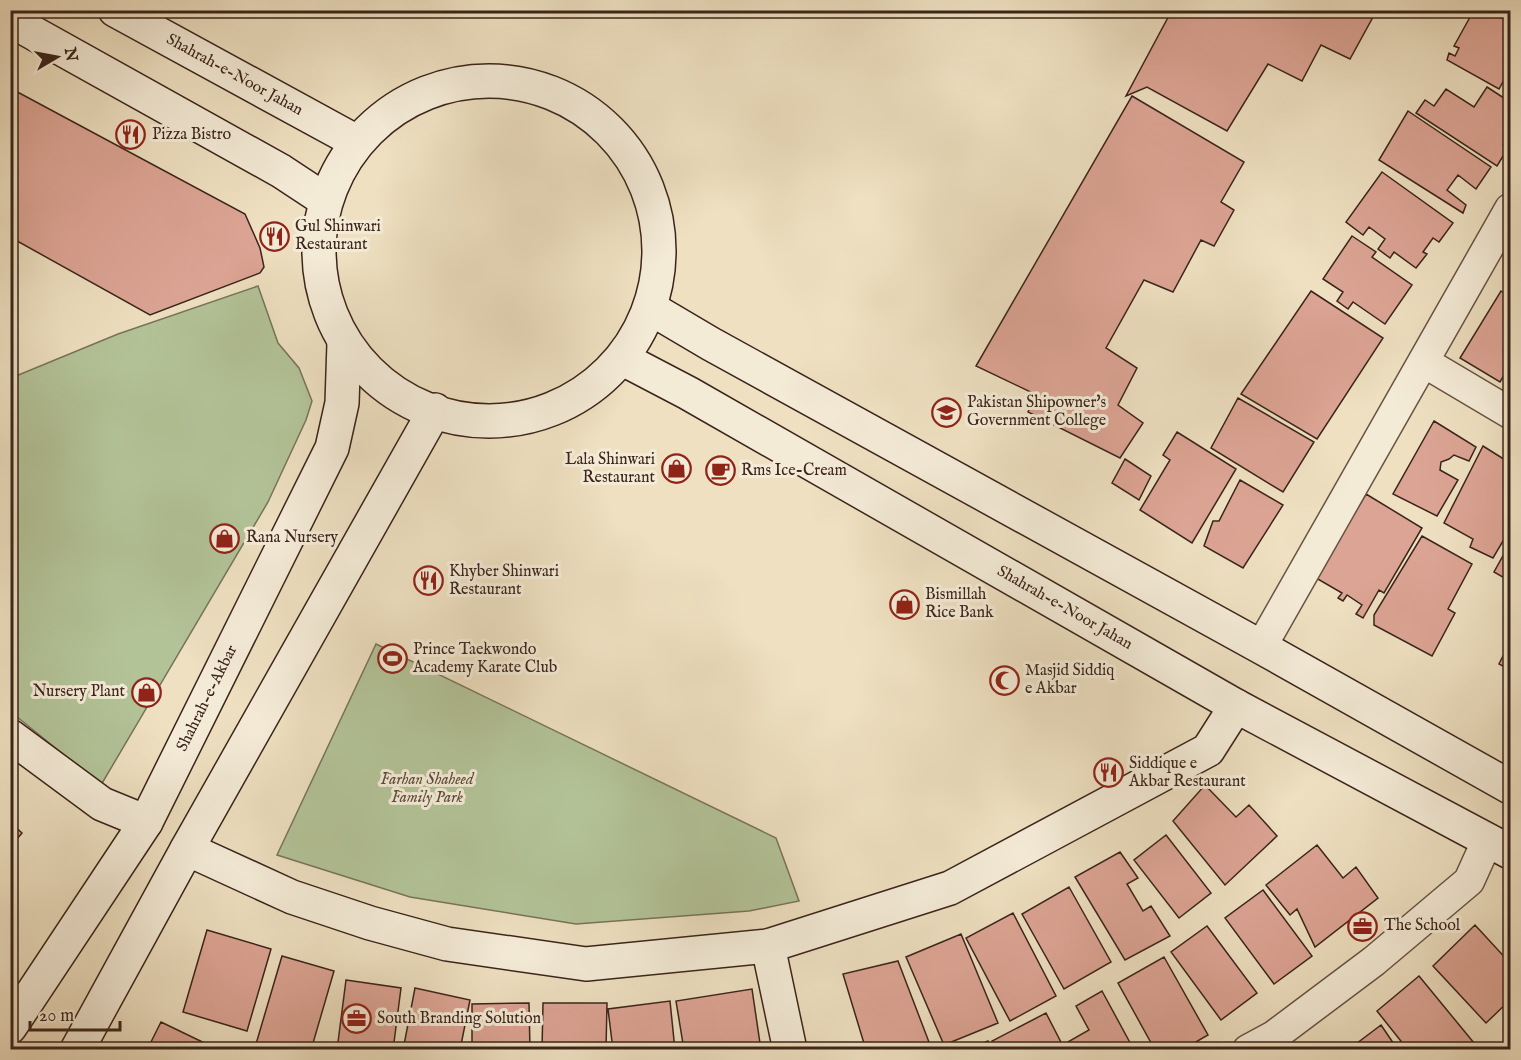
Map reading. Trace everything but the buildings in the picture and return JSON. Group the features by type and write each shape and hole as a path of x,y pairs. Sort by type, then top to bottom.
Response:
{"main road":[{"name":"Shahrah-e-Noor Jahan","path":"115,10 355,141"},
{"path":"10,20 281,171 325,200"},
{"path":"470,81 490,81 536,87 578,106 614,135 640,173 656,217 660,263 650,308 643,326 623,359 596,386 564,407 528,419 490,424 410,404 373,378 344,343 322,289 325,200 344,159 377,114 426,89 470,81"},
{"path":"650,308 1510,787"},
{"name":"Shahrah-e-Akbar","path":"10,1028 146,822 332,448 342,403 344,343"},
{"name":"Shahrah-e-Noor Jahan","path":"623,359 698,398 1236,706 1499,845"},
{"path":"77,1050 187,849 435,410"},
{"path":"187,849 292,897 370,923 447,944 586,964 768,946 950,888 1208,750 1236,706"},
{"path":"10,736 102,804 146,822"},
{"path":"768,946 790,1050"}],"street":[{"path":"1261,647 1510,209"},
{"path":"1424,362 1510,413"},
{"path":"1248,1050 1274,1036 1374,961 1469,881 1499,845"}],"green space":[{"path":"258,286 278,343 299,368 312,401 306,420 268,502 101,785 11,712 11,378 118,334"},
{"name":"Farhan Shaheed Family Park","path":"376,644 776,838 799,901 749,911 576,924 410,897 277,855"}],"place":[{"name":"Pizza Bistro","path":"131,135"},
{"name":"Gul Shinwari Restaurant","path":"274,236"},
{"name":"Pakistan Shipowner's Government College","path":"946,412"},
{"name":"Lala Shinwari Restaurant","path":"676,469"},
{"name":"Rms Ice-Cream","path":"720,471"},
{"name":"Rana Nursery","path":"225,538"},
{"name":"Khyber Shinwari Restaurant","path":"428,581"},
{"name":"Bismillah Rice Bank","path":"904,604"},
{"name":"Prince Taekwondo Academy Karate Club","path":"392,659"},
{"name":"Masjid Siddiq e Akbar","path":"1004,680"},
{"name":"Nursery Plant","path":"146,692"},
{"name":"Siddique e Akbar Restaurant","path":"1108,773"},
{"name":"The School","path":"1363,926"},
{"name":"South Branding Solution","path":"356,1019"}]}
